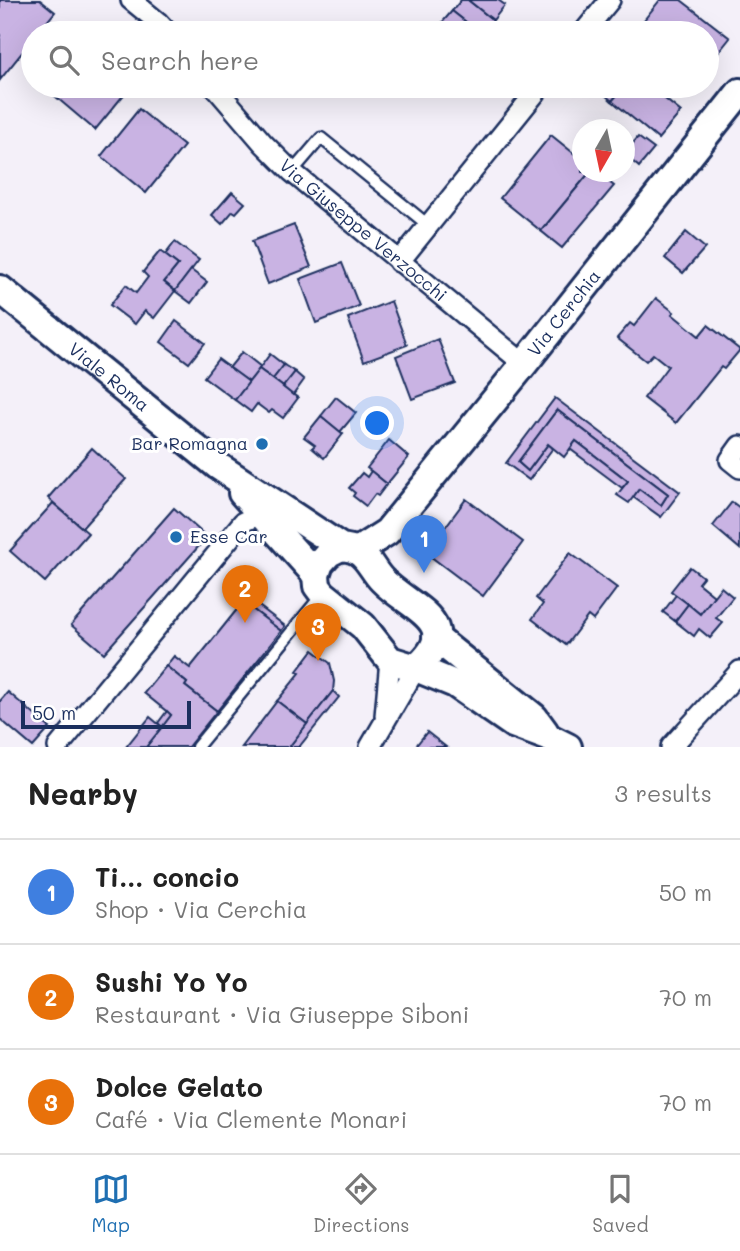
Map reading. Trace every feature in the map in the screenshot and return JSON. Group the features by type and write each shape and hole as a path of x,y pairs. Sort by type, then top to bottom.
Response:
{"main road":[{"name":"Via Cerchia","path":"319,585 320,563 328,553 349,549 387,532 740,92"},
{"name":"Viale Roma","path":"0,289 218,466 370,564 382,580 419,608 434,624 436,638"},
{"name":"Viale Roma","path":"218,466 319,585 363,626 390,660"},
{"path":"382,580 387,532"},
{"path":"416,668 433,651 436,638 534,717 558,742"},
{"path":"390,660 455,684 513,724 558,742"}],"street":[{"path":"131,0 157,21"},
{"path":"593,21 610,0"},
{"name":"Via Giuseppe Verzocchi","path":"224,98 292,172 524,364"},
{"path":"399,262 531,98"},
{"path":"740,446 730,460 740,468"},
{"path":"58,747 243,522 261,514"},
{"path":"385,724 390,660"},
{"path":"370,747 416,668"},
{"path":"671,747 740,671"}],"lane":[{"path":"292,172 321,138 428,225"},
{"path":"197,747 319,585"}],"building":[{"path":"0,0 40,0 55,12 48,21 21,21 21,54 0,80"},
{"path":"461,0 468,0 493,20 465,21 452,11"},
{"path":"468,0 498,0 505,5 493,20"},
{"path":"660,0 681,0 708,21 645,21"},
{"path":"452,11 465,21 443,21"},
{"path":"719,29 730,38 719,52"},
{"path":"57,98 121,98 95,130"},
{"path":"615,98 664,98 681,112 658,139 612,101"},
{"path":"139,109 184,146 146,193 101,156"},
{"path":"551,135 572,152 572,182 582,182 541,231 500,198"},
{"path":"638,137 654,149 639,167 635,164 635,141"},
{"path":"582,182 609,182 614,186 562,248 541,231"},
{"path":"232,192 245,203 236,213 233,211 222,224 212,215"},
{"path":"294,225 311,267 268,284 252,241"},
{"path":"686,232 705,248 683,273 665,258"},
{"path":"175,242 199,260 175,291 164,282 178,265 165,255"},
{"path":"160,251 178,265 164,282 175,291 154,318 145,311 135,324 110,305 126,285 136,293 148,277 143,272"},
{"path":"342,263 359,306 316,323 300,279"},
{"path":"191,270 207,282 191,303 175,291"},
{"path":"656,298 699,336 708,325 740,350 724,369 721,367 676,423 644,398 668,366 653,354 646,361 617,338 630,323 634,326"},
{"path":"391,301 407,345 364,361 348,318"},
{"path":"176,321 205,343 189,363 161,342"},
{"path":"438,339 455,383 412,399 396,356"},
{"path":"242,352 261,367 249,382 229,368"},
{"path":"270,354 284,365 273,379 259,369"},
{"path":"218,359 249,382 235,400 204,377"},
{"path":"284,365 295,372 283,387 273,379"},
{"path":"259,369 298,398 283,418 272,410 269,413 257,404 251,412 235,400"},
{"path":"295,372 304,380 293,395 283,387"},
{"path":"336,397 356,413 340,432 321,416"},
{"path":"555,398 680,492 661,517 633,497 639,489 661,505 668,494 557,410 518,462 528,471 548,444 553,448 529,480 506,463"},
{"path":"557,410 668,494 661,505 639,489 629,503 617,495 628,481 576,441 564,457 548,444 528,471 518,462"},
{"path":"321,416 343,434 324,458 312,448 315,445 304,437"},
{"path":"389,440 409,457 387,484 367,468"},
{"path":"576,441 628,481 622,488 570,449"},
{"path":"92,448 126,479 82,528 48,498"},
{"path":"371,471 387,484 366,506 353,496 355,493 349,488 362,473 367,477"},
{"path":"466,499 523,542 483,596 426,553"},
{"path":"732,502 740,508 740,549 713,526"},
{"path":"53,503 88,533 45,582 10,551"},
{"path":"174,508 207,537 104,653 71,625"},
{"path":"570,553 617,588 593,620 588,616 566,645 532,619 543,604 536,598"},
{"path":"690,567 703,577 698,583 714,596 700,614 671,591"},
{"path":"721,587 733,597 716,618 723,623 710,638 699,629 694,636 675,621 688,604 700,614"},
{"path":"676,595 688,604 675,621 663,612"},
{"path":"247,597 285,626 281,631 243,602"},
{"path":"243,602 281,631 217,711 185,686 187,683 166,666 174,656 190,668"},
{"path":"313,650 330,663 334,681 333,691 307,724 277,701 300,673 297,671"},
{"path":"166,666 187,683 185,686 217,711 188,747 146,747 171,715 144,693"},
{"path":"333,691 339,697 299,747 289,747"},
{"path":"8,692 50,728 33,747 0,719 0,701"},
{"path":"277,701 307,724 289,747 242,747"},
{"path":"167,711 171,715 162,727 158,723"},
{"path":"150,717 162,727 146,747 126,747"},
{"path":"427,732 446,747 415,747"}],"place":[{"name":"Bar Romagna","path":"262,444"},
{"name":"Esse Car","path":"176,537"},
{"name":"Ti... concio","path":"424,573"},
{"name":"Sushi Yo Yo","path":"245,623"},
{"name":"Dolce Gelato","path":"318,661"}]}
